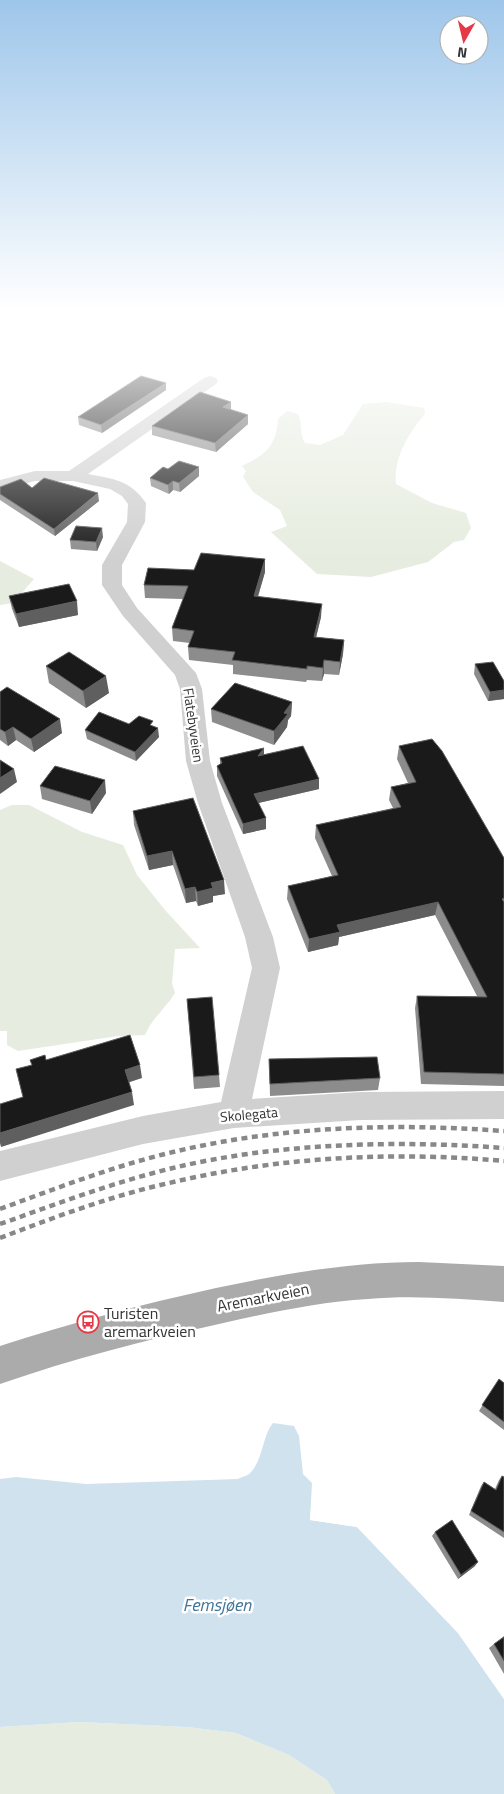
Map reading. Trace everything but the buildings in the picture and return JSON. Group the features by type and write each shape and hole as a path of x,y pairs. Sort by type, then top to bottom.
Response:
{"main road":[{"name":"Aremarkveien","path":"0,1365 109,1331 183,1313 312,1288 368,1282 417,1280 504,1284"}],"street":[{"path":"73,476 190,394"},
{"name":"Flatebyveien","path":"0,486 35,476 73,476 116,485 128,492 137,503 136,522 112,565 112,584 114,590 130,612 184,673 191,689 198,761 202,778 259,937 266,968 234,1114"},
{"name":"Skolegata","path":"0,1166 143,1130 234,1114 362,1106 504,1105"}],"shaded area":[{"path":"386,402 424,408 425,414 403,446 397,465 396,484 432,503 466,513 471,528 464,540 454,542 428,562 371,577 317,574 271,532 287,526 280,510 253,492 243,477 246,471 242,466 257,458 268,448 275,436 278,419 287,411 298,414 305,443 320,445 343,435 363,404"},
{"path":"0,561 34,579 13,603 0,605"},
{"path":"12,805 29,805 82,832 123,845 137,875 165,910 200,948 175,949 172,983 175,993 151,1023 145,1035 118,1036 18,1051 7,1045 7,1031 0,1031 0,810"},
{"path":"79,1722 187,1727 236,1733 289,1755 327,1780 335,1794 0,1794 0,1727"}],"water":[{"name":"Femsjøen","path":"273,1423 294,1426 299,1436 303,1474 312,1483 310,1520 357,1527 458,1633 504,1699 504,1794 335,1794 327,1780 289,1755 236,1733 187,1727 79,1722 0,1727 0,1479 16,1477 86,1484 238,1479 248,1475 254,1469 269,1428"}],"pier":[{"path":"311,1507 313,1507 313,1518 359,1525 460,1631 504,1694 504,1699 458,1633 357,1527 310,1520"}],"railway":[{"path":"0,1209 129,1164 214,1143 296,1132 379,1127 504,1131"},
{"path":"0,1224 129,1180 173,1168 253,1153 380,1144 504,1148"},
{"path":"0,1238 126,1194 210,1174 252,1167 336,1158 420,1157 504,1161"}],"place":[{"name":"Turisten aremarkveien","path":"88,1322"}]}
